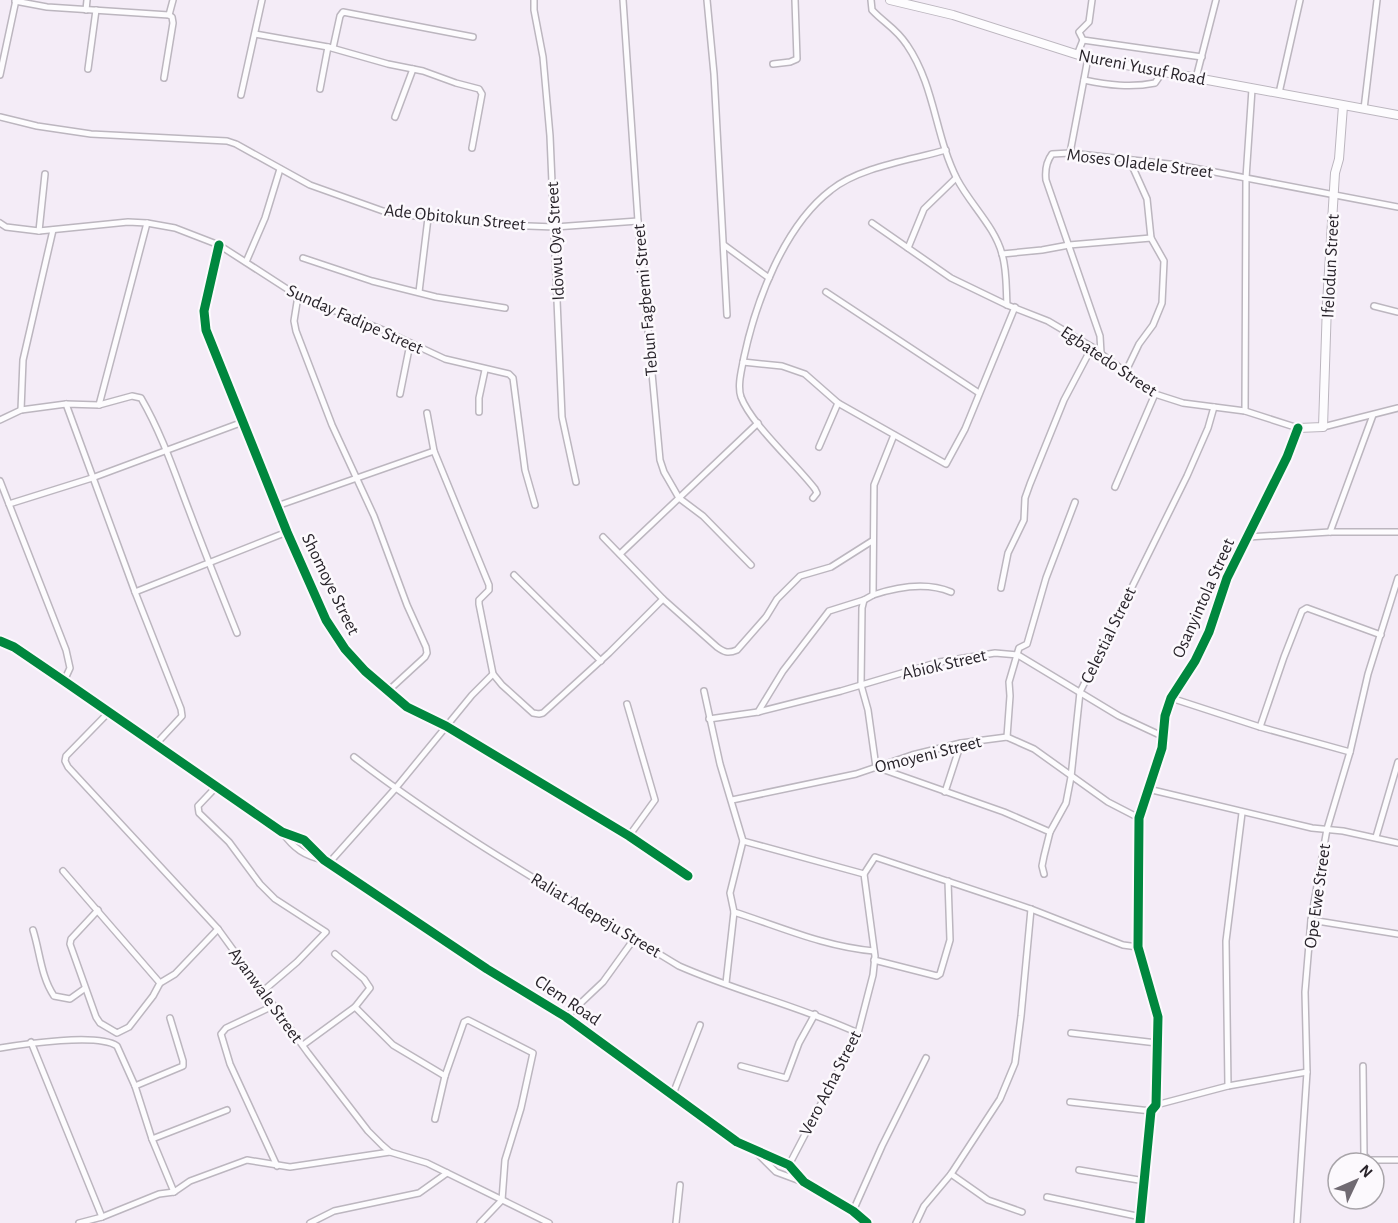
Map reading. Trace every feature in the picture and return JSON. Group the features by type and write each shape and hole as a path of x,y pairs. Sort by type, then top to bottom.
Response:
{"street":[{"path":"86,10 87,0"},
{"path":"169,15 173,0"},
{"path":"241,95 262,0"},
{"name":"Idowu Oya Street","path":"534,0 544,69 550,136 562,417 576,482"},
{"name":"Tebun Fagbemi Street","path":"623,0 638,221 657,438 664,472 679,498 703,516 751,565"},
{"path":"707,0 714,74 727,315"},
{"path":"773,64 790,63 797,59 795,0"},
{"path":"871,0 872,10 901,36 927,85 956,178 992,232 1002,254 1007,305"},
{"name":"Nureni Yusuf Road","path":"890,0 953,15 1088,58 1398,115"},
{"path":"1077,55 1083,40 1079,32 1089,22 1092,0"},
{"path":"1196,78 1215,0"},
{"path":"1279,93 1300,0"},
{"path":"1364,109 1376,0"},
{"path":"0,75 15,1 47,7 169,15 173,23 164,78"},
{"path":"88,69 96,10"},
{"path":"320,89 343,12 473,37"},
{"path":"255,34 331,48 479,89 482,94 472,148"},
{"path":"1083,40 1202,57"},
{"path":"1070,153 1088,58"},
{"path":"395,117 413,69"},
{"path":"1084,80 1126,87 1155,83 1162,73"},
{"path":"1245,411 1246,178 1252,89"},
{"name":"Ifelodun Street","path":"1323,427 1327,304 1343,106"},
{"name":"Ade Obitokun Street","path":"0,117 60,130 110,136 227,141 310,185 375,208 428,218 555,227 638,221"},
{"path":"813,498 816,493 815,489 758,423 741,398 740,372 756,311 769,278 798,226 830,190 871,170 946,150"},
{"name":"Moses Oladele Street","path":"1101,353 1100,336 1046,180 1052,154 1070,153 1178,165 1398,207"},
{"path":"1126,371 1139,344 1153,325 1162,303 1164,261 1151,238 1147,199 1129,159"},
{"path":"246,262 265,218 280,169"},
{"path":"39,231 45,174"},
{"path":"908,248 924,208 956,178"},
{"path":"419,292 428,218"},
{"name":"Sunday Fadipe Street","path":"0,224 6,227 39,231 79,225 129,222 176,228 219,245 298,297 383,330 445,359 509,374 513,378 525,470 536,505"},
{"path":"99,405 147,223"},
{"name":"Egbatedo Street","path":"872,223 951,278 1007,305 1048,321 1092,347 1155,394 1183,403 1245,411 1298,428"},
{"path":"21,410 23,360 53,230"},
{"path":"1002,254 1151,238"},
{"name":"Shomoye Street","path":"219,245 204,320 287,532 333,632 358,663 407,707 446,726 629,836 688,876"},
{"path":"724,245 769,278"},
{"path":"303,258 372,281 436,297 505,308"},
{"path":"826,292 979,393"},
{"path":"298,297 294,321 296,331 332,425 374,516 428,653 388,691"},
{"path":"1374,306 1398,312"},
{"path":"743,362 782,366 805,374 838,403 946,464 965,429 1015,307"},
{"path":"400,394 410,344"},
{"path":"1001,588 1008,553 1024,520 1025,498 1030,484 1064,400 1092,347"},
{"path":"479,412 479,398 485,370"},
{"path":"1115,487 1155,394"},
{"path":"0,420 21,410 66,404 99,405 132,396 141,398 153,417 167,450 208,563 237,633"},
{"path":"819,447 838,403"},
{"path":"66,404 182,713 182,716 156,744"},
{"name":"Celestial Street","path":"1044,874 1042,866 1050,832 1066,803 1080,692 1187,476 1208,428 1214,407"},
{"path":"1298,428 1323,427 1398,408"},
{"path":"427,413 434,451 489,585 488,593 479,600 478,604 493,674 520,703 533,713 539,714 601,661 663,598"},
{"path":"1330,532 1373,415"},
{"path":"9,504 92,478 243,422"},
{"path":"620,554 758,423"},
{"name":"Osanyintola Street","path":"1140,1220 1153,1108 1158,1017 1138,947 1139,818 1162,748 1165,716 1171,698 1209,632 1227,578 1287,457 1298,428"},
{"path":"873,595 874,485 894,435"},
{"path":"277,506 434,451"},
{"path":"0,481 66,650 70,668 64,681"},
{"path":"1006,737 1009,682 1019,648 1027,644 1046,578 1075,502"},
{"path":"135,592 287,532"},
{"path":"1248,537 1330,532 1398,532"},
{"path":"603,537 663,598 725,653 737,650 766,617 777,599 800,576 831,567 872,541"},
{"path":"514,575 601,661"},
{"name":"Ope Ewe Street","path":"1297,1223 1307,1072 1305,992 1311,920 1327,829 1350,752 1368,674 1398,578"},
{"path":"758,712 783,671 829,611 873,595 904,588 922,587 951,592"},
{"path":"864,600 861,685 868,710 876,767 1004,812 1050,832"},
{"path":"1260,727 1302,611 1313,608 1382,635"},
{"name":"Clem Road","path":"0,641 14,647 282,832 304,840 327,861 487,969 566,1017 737,1142 789,1165 804,1182 853,1211 867,1223"},
{"name":"Abiok Street","path":"709,719 758,712 939,662 995,653 1018,655 1119,716 1162,736"},
{"path":"282,832 300,852 327,861 395,789 472,695 493,674"},
{"path":"704,692 720,764 743,841 730,893 734,912 726,983"},
{"path":"1171,698 1260,727 1350,752"},
{"path":"627,704 655,800 629,836"},
{"name":"Ayanwale Street","path":"109,712 66,756 65,761 68,767 218,929 368,1131 390,1152 415,1159 447,1173 549,1223"},
{"name":"Omoyeni Street","path":"732,800 855,774 961,743 1006,737 1034,749 1108,802 1139,818"},
{"path":"945,792 961,743"},
{"name":"Raliat Adepeju Street","path":"354,758 448,825 679,966 704,977 815,1014 858,1033"},
{"path":"1376,837 1398,762"},
{"path":"217,786 198,806 199,813 229,842 261,884 275,898 325,929 326,932 297,962 263,991"},
{"path":"1148,789 1242,813 1398,843"},
{"path":"1228,1086 1226,941 1242,813"},
{"path":"743,841 864,873 875,857 1031,909 1123,945 1138,947"},
{"path":"63,871 160,983"},
{"name":"Vero Acha Street","path":"789,1165 858,1033 873,975 874,951 864,873"},
{"path":"874,960 937,976 940,974 950,940 948,881"},
{"path":"916,1223 924,1206 951,1174 1000,1099 1015,1064 1031,909"},
{"path":"98,910 71,939 70,944 84,989 100,1023 117,1033 129,1027 160,983 175,974 218,929"},
{"path":"734,912 814,940 874,951"},
{"path":"1311,920 1398,934"},
{"path":"33,930 40,951 46,985 54,996 70,999 84,989"},
{"path":"566,1017 603,982 634,939"},
{"path":"303,1045 355,1008 370,988 364,979 335,954"},
{"path":"273,1005 226,1028 221,1034 230,1064 277,1166"},
{"path":"355,1008 393,1045 445,1076"},
{"path":"741,1066 786,1078 815,1014"},
{"path":"135,1086 183,1066 170,1018"},
{"path":"435,1119 445,1076 464,1022 468,1020 534,1053 521,1108 505,1160 502,1200 480,1223"},
{"path":"673,1094 700,1025"},
{"path":"1071,1033 1157,1043"},
{"path":"0,1048 32,1042 104,1040 112,1042 122,1053 152,1139 174,1192"},
{"path":"32,1042 102,1217"},
{"path":"853,1211 882,1146 927,1058"},
{"path":"1364,1066 1364,1155 1368,1160 1398,1160"},
{"path":"1070,1102 1153,1108 1228,1086 1307,1072"},
{"path":"152,1139 227,1110"},
{"path":"751,1147 776,1172 804,1182"},
{"path":"79,1223 102,1217 159,1194 174,1192 190,1181 247,1161 290,1167 390,1152"},
{"path":"1079,1170 1145,1181"},
{"path":"310,1223 334,1210 414,1195 447,1173"},
{"path":"951,1174 988,1200 1022,1212"},
{"path":"676,1223 680,1185"},
{"path":"1047,1197 1140,1220"}],"cycle path":[{"path":"219,245 204,311 206,330 287,532 326,620 345,649 365,671 407,707 446,726 629,836 688,876"},
{"path":"1140,1223 1151,1111 1156,1105 1158,1017 1138,947 1139,818 1162,748 1165,716 1171,698 1195,661 1209,632 1227,578 1287,457 1298,428"},
{"path":"0,641 14,647 282,832 304,840 324,860 487,969 566,1017 737,1142 789,1165 804,1182 853,1211 867,1223"}]}
